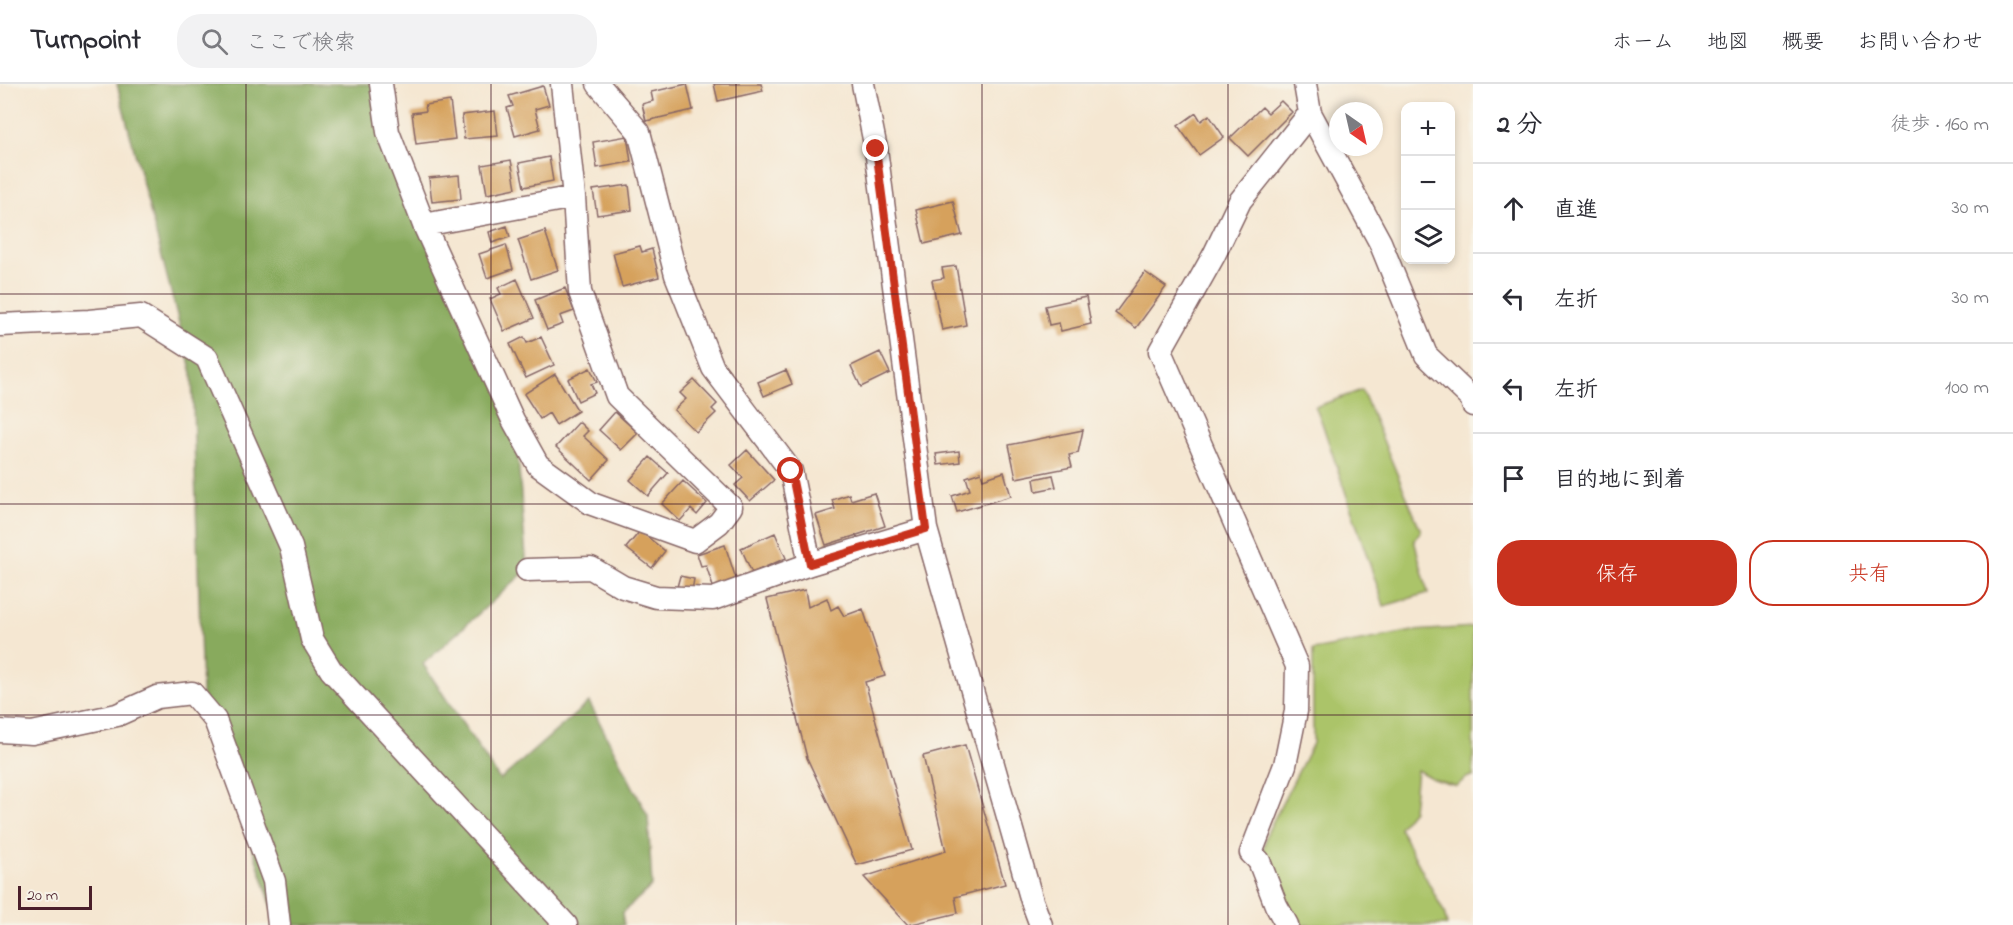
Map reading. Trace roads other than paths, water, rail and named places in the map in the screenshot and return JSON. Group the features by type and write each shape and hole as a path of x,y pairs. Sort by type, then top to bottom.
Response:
{"street":[{"path":"381,84 388,132 424,225 513,420 538,465 592,504 696,541 718,523 731,507 617,396 580,292 574,197 562,84"},
{"path":"598,84 639,132 676,275 713,368 791,471 810,564"},
{"path":"862,84 876,149 926,529 1032,901 1041,925"},
{"path":"1305,84 1310,113 1380,242 1426,355 1472,399 1473,405"},
{"path":"1287,925 1276,905 1259,861 1251,853 1285,765 1296,711 1297,666 1160,351 1214,255 1240,201 1310,113"},
{"path":"424,225 574,197"},
{"path":"0,325 89,321 141,315 207,358 291,547 312,639 331,669 566,925"},
{"path":"527,570 591,568 623,587 656,597 713,599 810,564 926,529"},
{"path":"0,731 32,733 117,715 157,697 192,693 215,720 273,881 279,925"}]}
